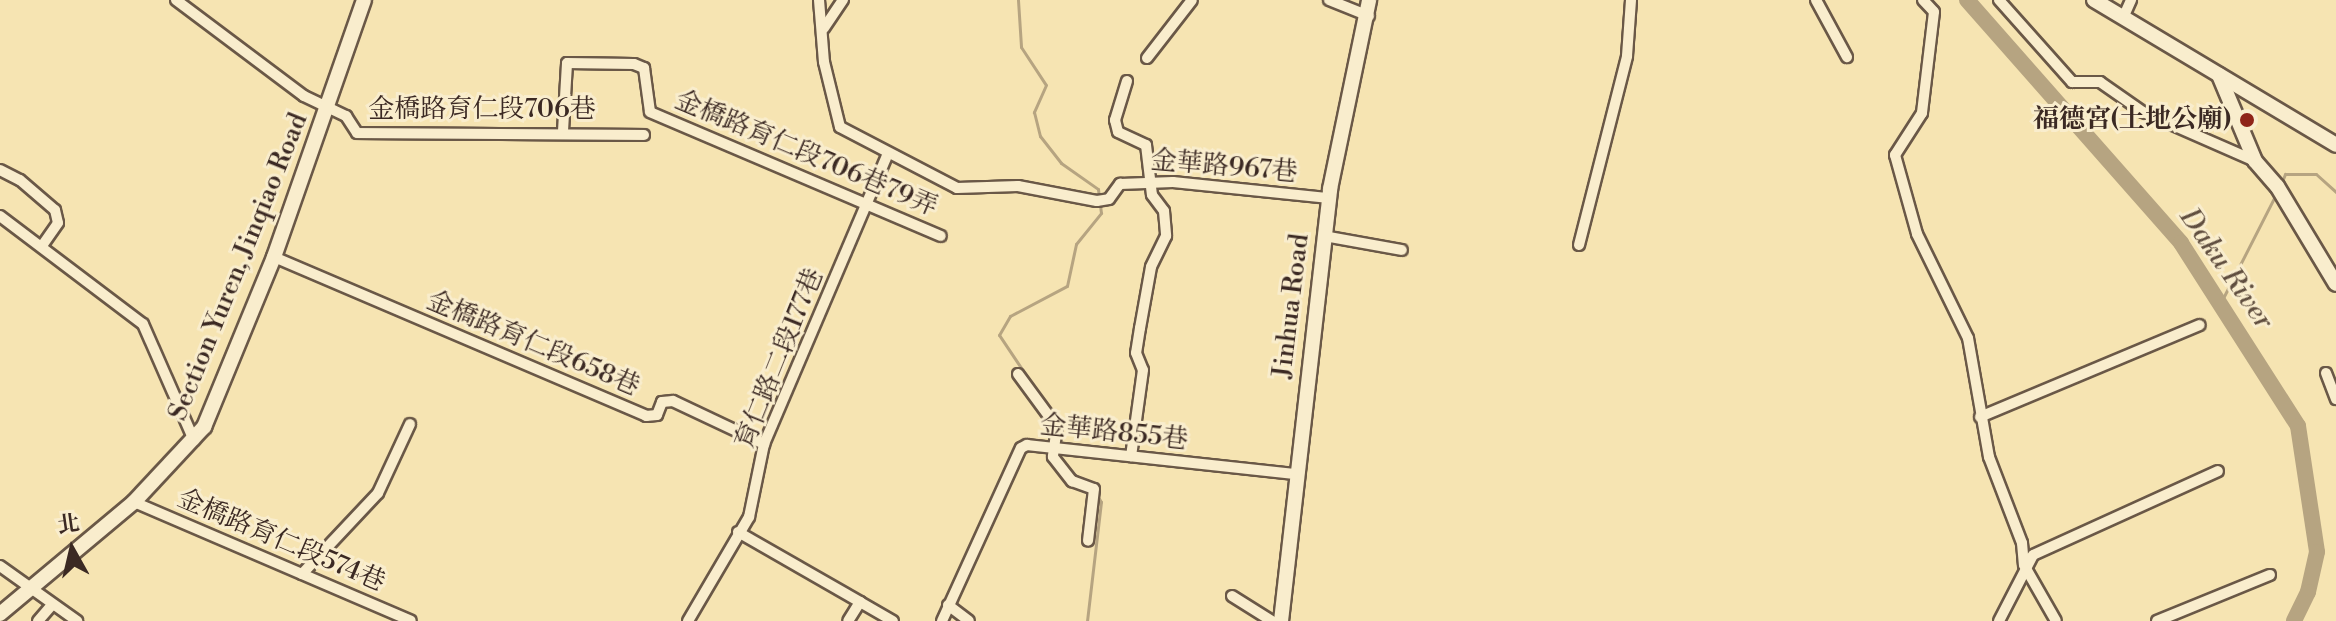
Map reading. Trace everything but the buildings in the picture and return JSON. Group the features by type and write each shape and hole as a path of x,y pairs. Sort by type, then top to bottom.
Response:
{"street":[{"name":"金橋路育仁段706巷","path":"176,0 329,111 346,116 357,133 368,136 563,131 644,135"},
{"name":"Section Yuren, Jinqiao Road","path":"0,614 134,502 194,440 274,257 329,111 364,0"},
{"name":"金華路967巷","path":"819,0 824,29 824,62 840,127 966,191 1005,184 1097,201 1109,199 1120,184 1206,183 1329,198"},
{"path":"824,29 843,0"},
{"path":"1147,58 1192,0"},
{"path":"1329,0 1369,16"},
{"name":"Jinhua Road","path":"1281,621 1329,198 1345,101 1369,16 1369,0"},
{"path":"1579,245 1627,56 1631,0"},
{"path":"1816,0 1847,57"},
{"path":"1923,0 1934,12 1922,113 1895,155 1917,234 1968,338 1980,417 2002,500 2022,543 2024,565 2056,621"},
{"path":"1999,0 2072,82 2100,82 2143,112 2255,161"},
{"path":"2094,0 2336,145"},
{"path":"2123,18 2131,0"},
{"name":"金橋路育仁段706巷79弄","path":"563,131 567,63 634,64 644,68 650,112 941,236"},
{"path":"2219,75 2255,161 2277,186 2336,284"},
{"path":"1127,81 1115,120 1118,132 1146,145 1150,183 1164,211 1166,236 1151,267 1136,353 1143,370 1131,456"},
{"name":"育仁路二段177巷","path":"688,621 749,517 764,444 888,153"},
{"path":"0,170 20,180 55,210 58,223 41,247"},
{"path":"0,216 143,324 194,440"},
{"path":"1324,236 1402,250"},
{"name":"金橋路育仁段658巷","path":"274,257 646,416 657,415 662,402 673,401 764,444"},
{"path":"1980,417 2200,325"},
{"path":"2326,373 2336,399"},
{"path":"1018,374 1057,427 1058,446 1053,457 1072,481 1094,489 1088,541"},
{"path":"302,574 378,493 410,424"},
{"name":"金華路855巷","path":"942,621 1021,448 1058,446 1296,474"},
{"path":"1999,621 2024,565 2033,555 2218,471"},
{"name":"金橋路育仁段574巷","path":"134,502 411,621"},
{"path":"738,532 893,621"},
{"path":"0,566 77,621"},
{"path":"2157,621 2270,575"},
{"path":"1232,596 1272,621"},
{"path":"848,621 860,602"},
{"path":"38,621 52,605"},
{"path":"948,605 969,621"}],"waterway":[{"path":"1018,0 1021,47 1046,85 1034,112 1040,136 1061,163 1098,189 1099,197"},
{"name":"Daku River","path":"1967,0 2181,243 2298,426 2317,552 2308,592 2294,621"},
{"path":"2281,184 2285,174 2316,174 2336,192"},
{"path":"2220,304 2276,194"},
{"path":"1058,423 999,335 1010,316 1067,286 1076,244 1101,213 1100,205"},
{"path":"1070,472 1084,480"},
{"path":"1087,621 1101,502 1097,495"}],"place":[{"name":"福德宮(土地公廟)","path":"2247,120"}]}
